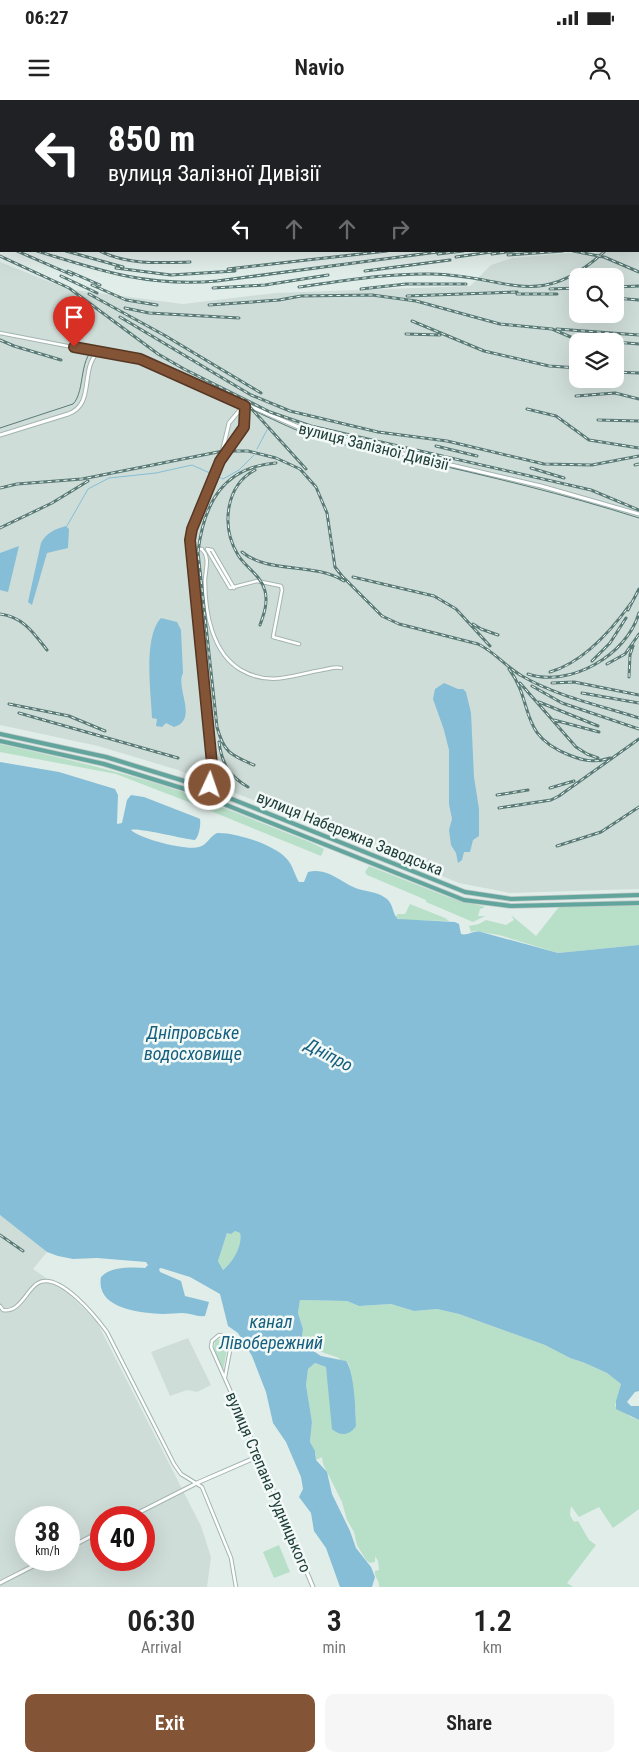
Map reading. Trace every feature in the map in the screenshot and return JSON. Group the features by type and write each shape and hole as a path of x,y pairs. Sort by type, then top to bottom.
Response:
{"main road":[{"name":"вулиця Набережна Заводська","path":"0,734 135,765 208,789 433,881 475,895 511,899 639,895"},
{"name":"вулиця Набережна Заводська","path":"0,741 104,764 205,796 464,900 511,906 639,903"}],"street":[{"name":"вулиця Залізної Дивізії","path":"0,333 99,353 140,359 310,432 541,486 639,514"},
{"path":"0,435 74,412 78,409 84,401 91,362 95,355 99,353"},
{"path":"220,461 242,432 244,427 244,405"},
{"path":"205,796 213,774 190,548 192,529 220,461 229,423 244,405"},
{"path":"190,548 212,550 234,588 257,581 281,586 282,590 273,637 299,644"},
{"path":"201,549 206,557 205,582 213,635 227,660 248,673 267,679 288,678 341,668"},
{"path":"0,1306 3,1310 9,1310 27,1296 36,1283 42,1281 57,1282 103,1326 174,1464 181,1474 202,1486 231,1558 236,1587"},
{"name":"вулиця Степана Рудницького","path":"225,1377 230,1345 226,1337 218,1335 212,1341 211,1347 313,1587"},
{"path":"152,1506 197,1483 258,1456"},
{"path":"0,1584 24,1571"}],"shaded area":[{"path":"598,252 639,252 639,889 510,893 459,883 178,770 98,746 0,725 0,262 68,289 183,304 275,293 470,286 491,265 512,258 569,253 594,255"},
{"path":"0,1215 47,1252 33,1269 67,1292 97,1322 201,1526 211,1557 207,1587 0,1587"},
{"path":"188,1338 211,1385 197,1392 187,1390 170,1396 151,1352"}],"green space":[{"path":"0,744 75,761 148,781 197,797 199,806 116,774 0,752"},
{"path":"199,798 312,843 324,849 321,856 201,807"},
{"path":"369,866 448,897 485,907 480,909 478,916 485,916 473,922 426,902 426,900 367,875 365,872"},
{"path":"410,904 449,921 402,920 395,917 398,914 405,914"},
{"path":"639,905 639,945 558,953 499,935 471,932 469,926 486,920 506,925 514,920 511,915 536,936 559,907"},
{"path":"235,1231 240,1233 240,1243 233,1259 223,1270 218,1261 227,1233"},
{"path":"300,1300 347,1301 359,1306 391,1304 414,1311 437,1309 459,1314 545,1345 570,1358 607,1373 621,1384 615,1406 639,1420 639,1509 613,1528 599,1507 579,1517 571,1506 570,1515 574,1522 578,1521 589,1540 596,1545 567,1583 573,1587 379,1587 375,1573 375,1571 379,1570 378,1561 375,1556 375,1562 370,1563 366,1560 357,1545 354,1532 347,1520 342,1502 323,1464 322,1457 316,1460 316,1454 310,1442 312,1422 306,1385 308,1369 315,1363 326,1367 327,1374 356,1426 356,1412 349,1364 339,1358 313,1349 305,1341 301,1343 303,1329 298,1313"},
{"path":"222,1338 228,1343 223,1371 214,1348 215,1341"},
{"path":"279,1545 290,1572 274,1578 263,1552"}],"water":[{"path":"66,526 69,529 68,548 47,553 32,605 28,602 41,543 51,532"},
{"path":"19,546 8,592 0,590 0,553"},
{"path":"161,618 177,622 181,630 183,673 181,679 186,711 185,718 174,727 166,723 162,727 156,726 157,719 152,718 150,651 155,627"},
{"path":"444,683 458,689 463,689 466,692 471,713 474,777 479,809 479,836 473,840 470,852 464,852 462,860 458,863 456,853 451,845 449,830 452,819 449,804 449,750 433,699 435,689"},
{"name":"Дніпровське водосховище","path":"0,762 59,772 115,789 118,795 117,824 122,823 127,800 131,795 144,797 200,819 198,836 195,840 142,830 131,830 153,840 175,846 193,848 202,846 217,833 254,840 273,848 286,858 299,882 304,882 308,872 316,871 330,874 355,888 384,897 389,901 398,919 455,922 459,924 461,934 481,932 558,953 639,945 639,1391 635,1392 627,1402 631,1406 639,1406 639,1420 616,1409 616,1401 621,1384 607,1373 570,1358 545,1345 459,1314 437,1309 414,1311 391,1304 359,1306 347,1301 300,1300 298,1313 303,1329 301,1343 321,1356 346,1361 351,1373 356,1426 348,1433 342,1434 332,1429 326,1367 315,1363 308,1369 306,1385 312,1422 310,1442 315,1451 316,1460 327,1472 332,1494 356,1548 371,1567 375,1577 372,1587 340,1587 326,1548 314,1531 311,1513 299,1497 303,1489 301,1477 286,1442 273,1423 266,1392 252,1356 238,1333 228,1326 220,1294 190,1277 161,1268 159,1269 160,1272 181,1281 185,1296 209,1302 205,1316 182,1313 143,1312 121,1307 112,1303 105,1296 101,1288 101,1277 105,1273 116,1269 145,1268 148,1265 146,1262 97,1258 73,1259 58,1256 47,1252 0,1215","holes":["235,1231 240,1233 240,1243 236,1254 223,1270 218,1261 227,1233 231,1234"]}],"waterway":[{"path":"257,449 267,430"},
{"path":"217,476 223,479 239,470 254,455"},
{"path":"67,526 88,489 109,478 156,473 192,465 212,474"}],"tram line":[{"path":"0,428 73,404 80,390 87,357 98,348 133,357 193,382 294,429 321,439 526,486 639,518"}],"railway":[{"path":"19,252 72,275"},
{"path":"40,252 125,276 169,282 217,281 437,252"},
{"path":"70,252 123,267"},
{"path":"102,252 110,256 132,261 155,263 190,262"},
{"path":"228,269 378,252"},
{"path":"438,254 455,252"},
{"path":"456,257 491,252"},
{"path":"492,254 507,252"},
{"path":"508,255 549,252"},
{"path":"578,252 604,257 639,272"},
{"path":"299,287 415,274 458,276 502,284 541,286 560,281 581,270 604,252"},
{"path":"0,256 69,288 158,354 270,412 311,426 591,490 639,510"},
{"path":"365,271 450,260"},
{"path":"116,268 171,275 235,271"},
{"path":"68,271 100,285"},
{"path":"213,288 265,285 328,275"},
{"path":"61,276 97,293"},
{"path":"361,289 406,284 466,284"},
{"path":"92,285 126,300 157,305"},
{"path":"624,287 639,286"},
{"path":"550,289 569,288"},
{"path":"407,296 517,292"},
{"path":"89,294 164,335 261,393"},
{"path":"517,294 557,294"},
{"path":"209,305 279,300 301,296 372,295 416,301 500,324 552,329 569,336"},
{"path":"624,299 639,300"},
{"path":"125,308 149,313 239,318"},
{"path":"120,317 251,395 290,411 378,432 447,441 544,464 592,465 639,456"},
{"path":"412,321 484,351 549,366 569,367"},
{"path":"557,329 639,335"},
{"path":"406,334 440,335"},
{"path":"0,340 61,360"},
{"path":"624,343 639,344"},
{"path":"624,372 639,373"},
{"path":"576,396 615,393 639,399"},
{"path":"249,406 306,469"},
{"path":"527,409 556,416 589,440 639,448"},
{"path":"598,420 639,421"},
{"path":"436,446 477,456"},
{"path":"0,488 17,484 82,479 223,451 248,451 276,458 300,469 316,487 327,513 335,567 382,616 399,624 478,644 516,672 535,683 564,695 639,718"},
{"path":"254,765 234,755 226,748 217,727 198,552 205,518 211,503 219,491 242,472 258,466 276,463"},
{"path":"635,465 639,464"},
{"path":"531,468 564,478"},
{"path":"255,470 237,486 229,508 228,520 229,532 238,555 257,576 265,591 266,604 260,625"},
{"path":"0,528 52,503 88,481"},
{"path":"242,552 253,559 265,563 319,572 332,575 344,581"},
{"path":"353,577 434,596 456,609 490,646"},
{"path":"628,610 639,589"},
{"path":"550,672 574,661 596,644 631,603"},
{"path":"528,674 544,677 561,676 578,672 595,664 610,654 622,642 633,628 639,613"},
{"path":"0,614 15,618 27,626 47,650"},
{"path":"592,661 610,643 626,618"},
{"path":"473,624 498,635"},
{"path":"607,664 625,654 639,634"},
{"path":"629,677 630,655 633,646"},
{"path":"509,669 517,682 534,728 541,738 553,747 580,759 594,761 610,758"},
{"path":"552,683 574,682 639,695"},
{"path":"520,683 576,747 598,758"},
{"path":"532,686 562,703 639,729"},
{"path":"582,693 639,703"},
{"path":"539,702 598,726"},
{"path":"9,704 69,716 105,731"},
{"path":"19,713 178,758"},
{"path":"554,720 599,732"},
{"path":"499,808 551,800 639,739"},
{"path":"219,742 224,763 231,774 248,787"},
{"path":"550,788 574,781"},
{"path":"497,795 528,790"},
{"path":"557,846 601,832 639,807"},
{"path":"0,1235 23,1251"}],"route":[{"path":"74,347 140,359 245,406 242,432 220,461 192,529 190,540 213,774 210,785"}],"water label":[{"name":"Дніпро","path":"329,1055"},
{"name":"канал Лівобережний","path":"271,1332"}]}
